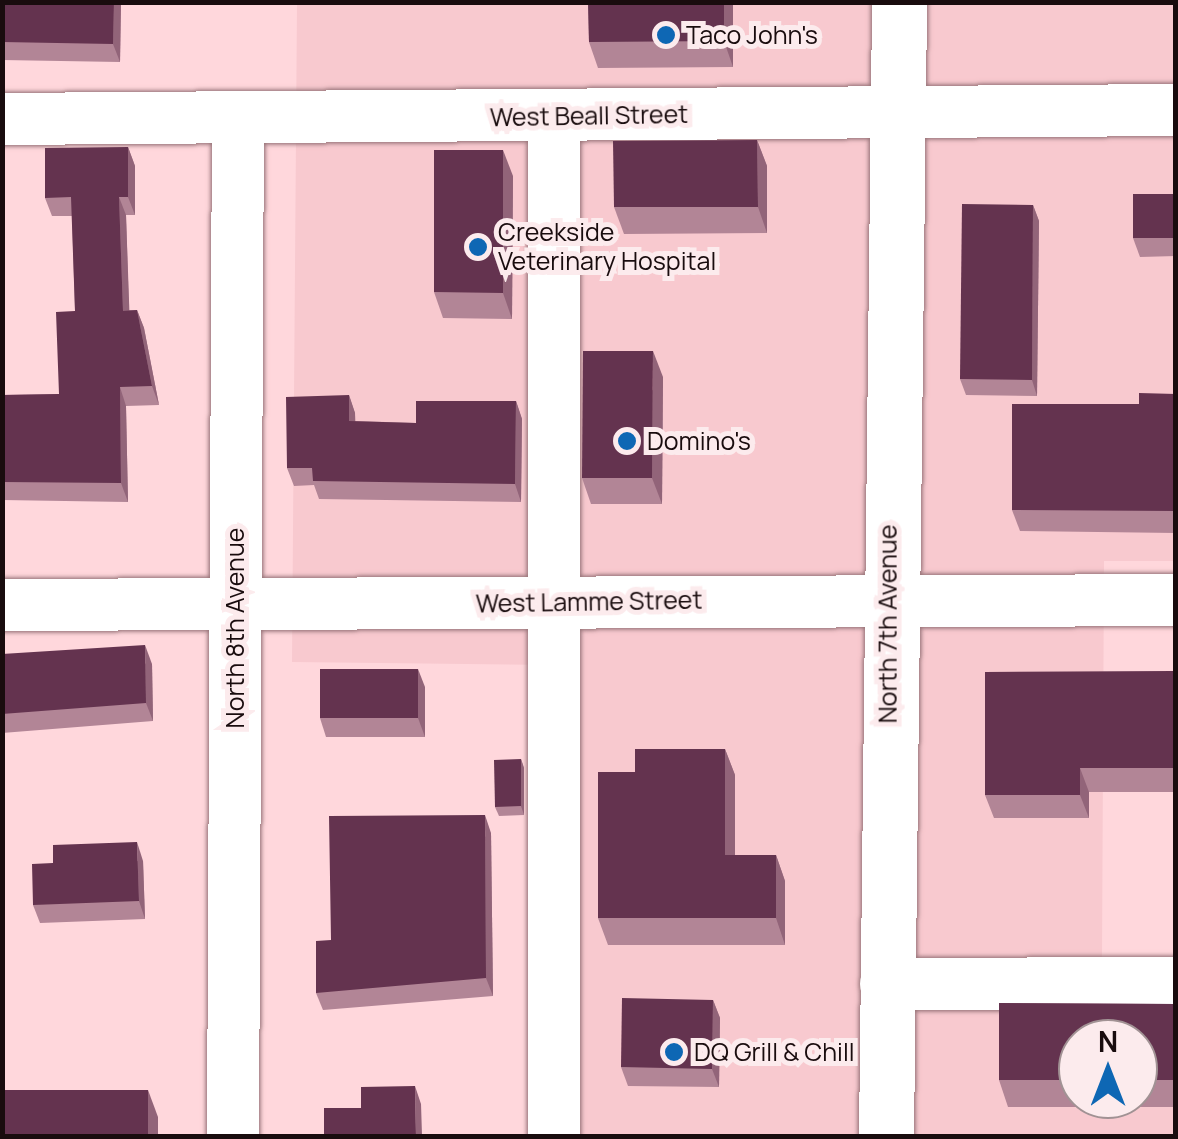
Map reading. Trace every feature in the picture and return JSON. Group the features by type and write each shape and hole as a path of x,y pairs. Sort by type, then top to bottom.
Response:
{"main road":[{"name":"North 7th Avenue","path":"885,2 892,112"},
{"name":"North 7th Avenue","path":"886,1136 892,112 899,2"}],"street":[{"name":"West Beall Street","path":"2,120 1176,110"},
{"path":"554,116 554,1136"},
{"name":"North 8th Avenue","path":"233,1136 238,120"},
{"name":"West Lamme Street","path":"2,605 1176,600"},
{"path":"886,984 1176,983"}],"shaded area":[{"path":"297,3 1175,3 1175,561 1104,561 1102,958 1175,959 1175,1136 554,1136 557,665 292,662"}],"building":[{"path":"2,2 114,2 113,44 2,42"},
{"path":"588,2 724,2 724,41 589,42"},
{"path":"757,140 758,207 614,207 613,141"},
{"path":"128,147 128,197 119,197 123,311 137,310 152,386 120,387 121,483 2,482 2,395 59,394 56,312 75,311 71,197 45,198 45,148"},
{"name":"Creekside Veterinary Hospital","path":"434,150 503,150 503,293 434,292"},
{"path":"1133,194 1176,194 1176,238 1133,238"},
{"path":"962,204 1033,205 1032,380 960,379"},
{"name":"Domino's","path":"583,351 653,351 652,478 582,478"},
{"path":"1139,393 1176,394 1176,511 1012,510 1012,404 1139,404"},
{"path":"349,395 349,421 416,423 416,401 516,401 515,484 313,481 312,468 287,468 286,397"},
{"path":"145,645 146,703 2,714 2,654"},
{"path":"320,669 418,669 418,718 320,718"},
{"path":"1173,671 1174,768 1080,768 1080,795 985,795 985,672"},
{"path":"635,749 725,749 725,855 776,855 776,918 598,918 598,772 635,772"},
{"path":"521,759 521,806 495,807 494,760"},
{"path":"485,815 486,978 316,993 316,941 331,940 329,816"},
{"path":"137,842 139,901 33,905 32,864 53,863 53,845"},
{"path":"1176,861 1176,904 1173,904"},
{"name":"DQ Grill & Chill","path":"622,998 713,1000 712,1069 621,1067"},
{"path":"999,1003 1176,1004 1176,1080 1158,1080 1158,1019 1058,1019 1058,1080 999,1080"},
{"path":"415,1086 416,1136 324,1136 324,1108 361,1108 361,1087"},
{"path":"2,1090 148,1090 148,1136 2,1136"}],"place":[{"name":"Taco John's","path":"666,35"},
{"name":"Creekside Veterinary Hospital","path":"478,247"},
{"name":"Domino's","path":"627,441"},
{"name":"DQ Grill & Chill","path":"674,1052"}]}
